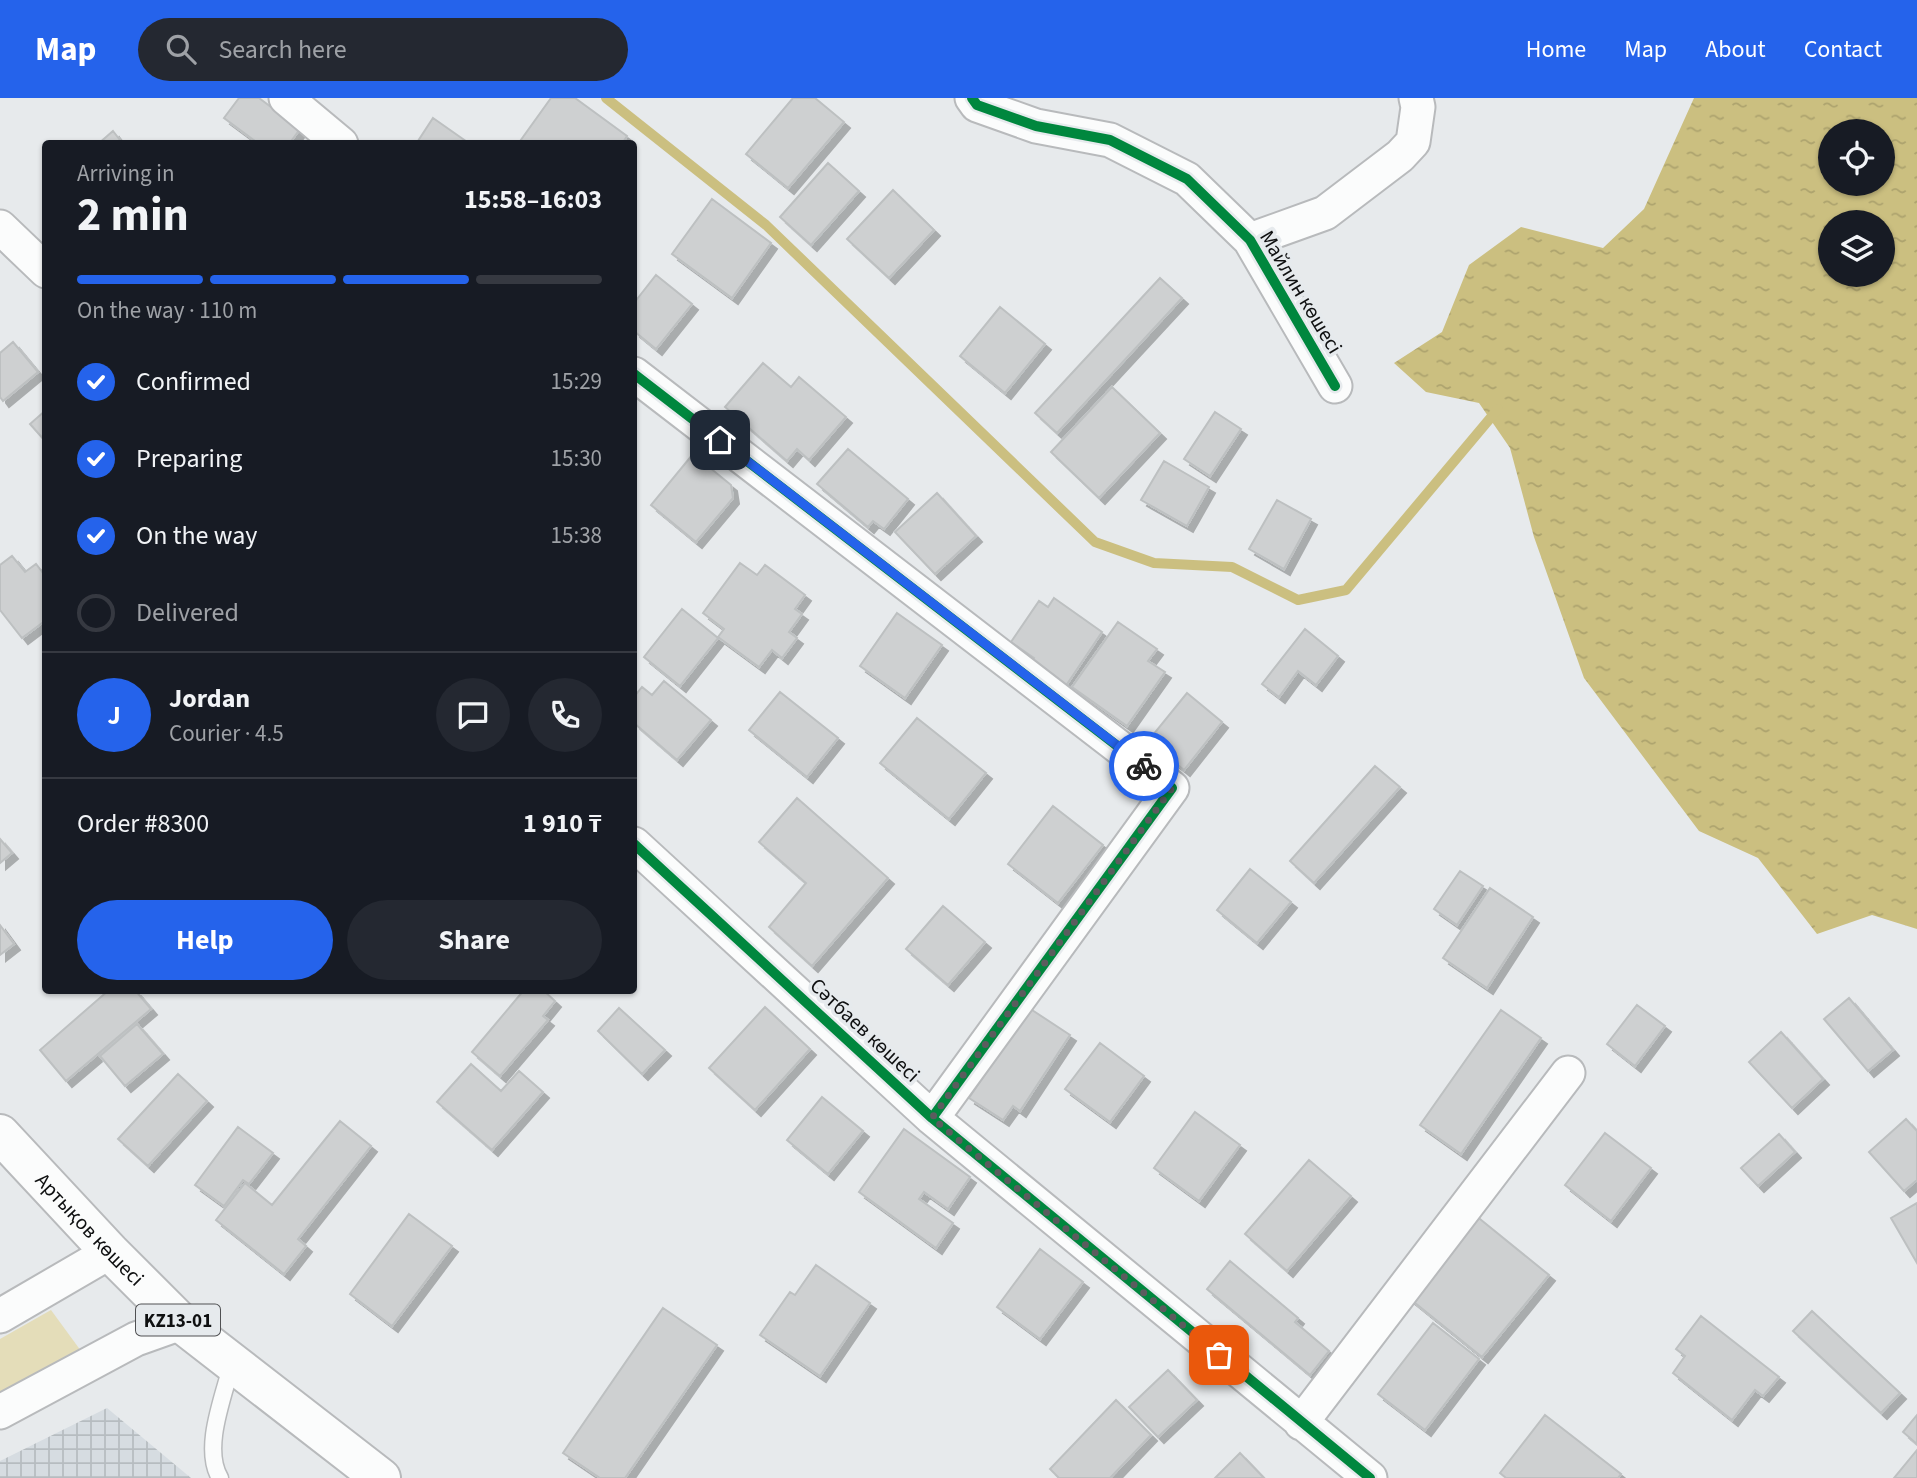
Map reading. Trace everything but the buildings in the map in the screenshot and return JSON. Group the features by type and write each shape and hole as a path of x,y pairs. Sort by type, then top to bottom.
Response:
{"highway":[{"name":"Артықов көшесі","path":"0,1134 110,1252 181,1322 381,1478"}],"street":[{"path":"286,98 336,140"},
{"name":"Майлин көшесі","path":"972,98 977,104 1036,126 1110,140 1187,179 1251,240 1335,386"},
{"path":"1251,240 1325,213 1400,156 1413,142 1418,107 1416,98"},
{"path":"0,227 42,267"},
{"path":"637,376 1172,788 932,1118"},
{"name":"Сәтбаев көшесі","path":"637,847 932,1118 1370,1478"},
{"path":"1301,1423 1568,1073"},
{"path":"0,1316 110,1252"},
{"path":"0,1412 136,1339 181,1322"}],"lane":[{"path":"220,1478 214,1467 213,1438 232,1363"}],"shaded area":[{"path":"51,1310 81,1351 0,1397 0,1339"},
{"path":"107,1408 191,1478 0,1478 0,1461"}],"water":[{"path":"1694,98 1917,98 1917,929 1872,915 1817,934 1758,858 1699,831 1584,678 1534,537 1510,448 1479,403 1426,392 1394,363 1442,332 1469,265 1521,227 1603,248 1644,209"}],"waterway":[{"path":"606,98 766,225 1095,542 1154,563 1232,567 1298,600 1346,590 1498,409"}],"cycle path":[{"path":"972,98 977,105 1036,126 1110,140 1187,179 1250,240 1335,386"},
{"path":"637,376 1172,788 932,1118"},
{"path":"637,847 932,1118 1370,1478"}],"way so far":[{"path":"1144,766 1172,788 932,1118 1219,1355"}],"route":[{"path":"720,440 1144,766"}]}
